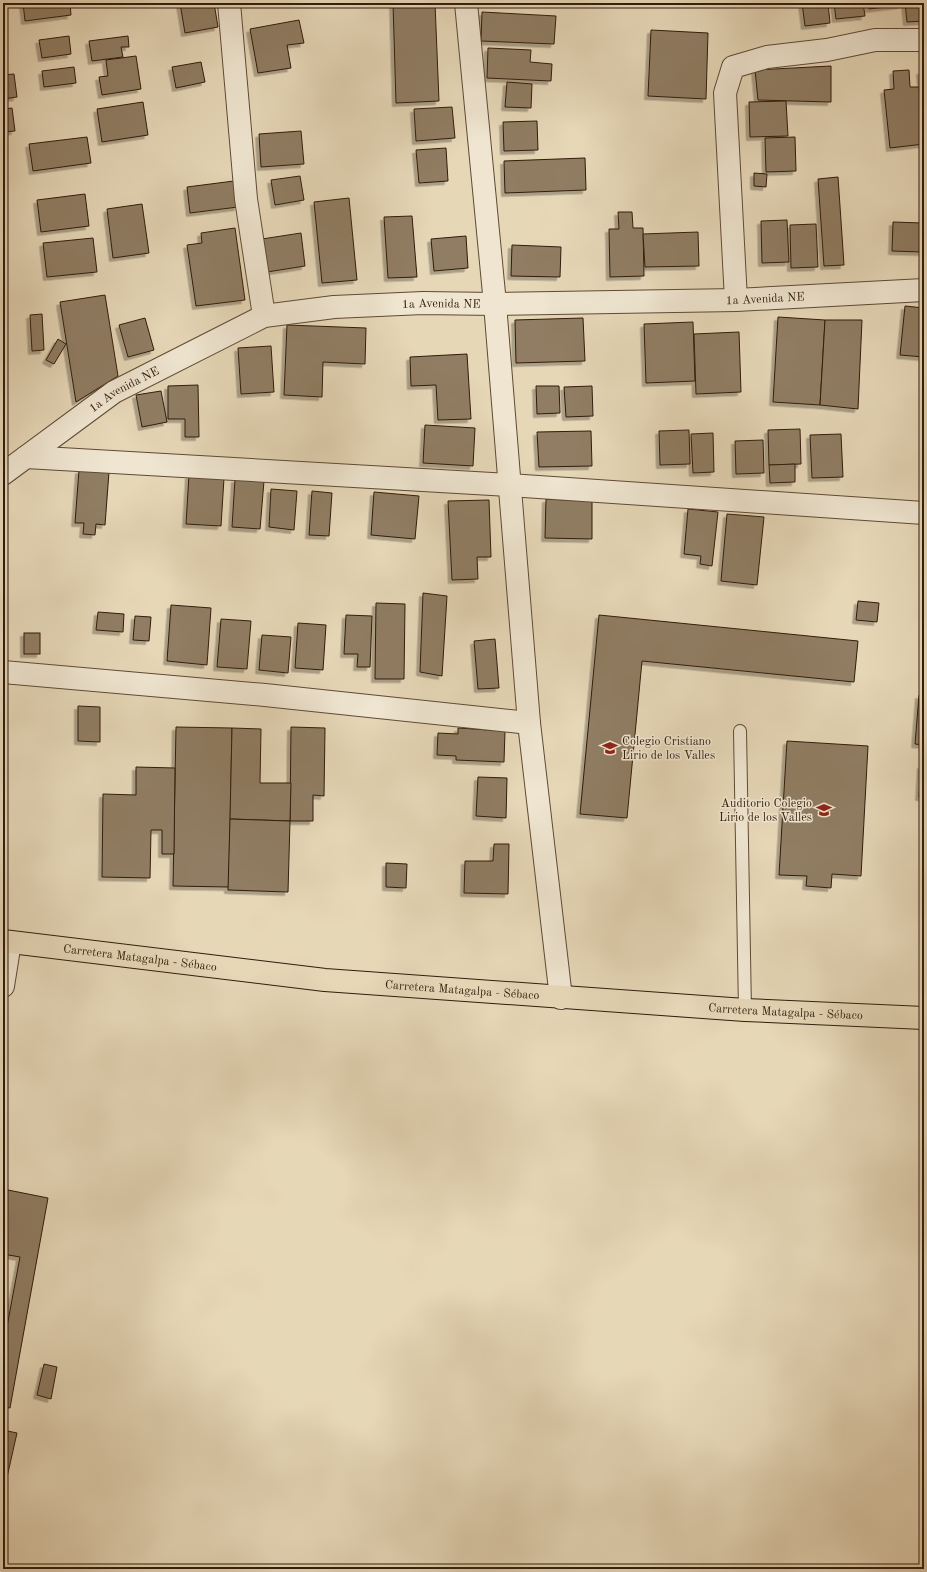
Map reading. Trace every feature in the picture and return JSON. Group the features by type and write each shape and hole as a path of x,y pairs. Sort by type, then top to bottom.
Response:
{"main road":[{"name":"Carretera Matagalpa - Sébaco","path":"7,942 325,980 745,1010 924,1018"}],"street":[{"path":"229,3 246,199 264,316"},
{"path":"466,3 495,304 529,723 561,998"},
{"path":"736,300 725,93 733,67 766,57 827,50 875,40 924,40"},
{"name":"1a Avenida NE","path":"3,474 114,392 264,316 334,307 423,303 495,304 736,300 924,290"},
{"path":"26,457 509,485 924,513"},
{"path":"3,672 265,695 529,723"},
{"path":"3,986 7,942"}],"lane":[{"path":"740,731 745,1010"}],"building":[{"path":"23,3 70,3 71,15 25,21"},
{"path":"180,3 214,3 218,27 185,33"},
{"path":"393,3 435,3 439,101 396,103"},
{"path":"802,3 828,3 830,23 805,26"},
{"path":"834,3 863,3 865,16 836,19"},
{"path":"868,3 901,3 902,5 869,9"},
{"path":"905,3 924,3 924,21 907,22"},
{"path":"482,12 556,16 554,44 481,41"},
{"path":"299,20 304,43 287,45 291,68 258,73 250,29"},
{"path":"651,30 708,33 706,99 648,96"},
{"path":"69,36 71,54 42,58 39,40"},
{"path":"128,36 129,47 121,47 123,57 92,61 89,41"},
{"path":"488,48 531,50 530,62 552,64 551,81 487,78"},
{"path":"136,56 141,89 102,95 99,77 108,76 106,60"},
{"path":"201,62 205,82 176,88 172,67"},
{"path":"831,66 831,102 758,100 755,70"},
{"path":"74,67 76,83 44,87 42,71"},
{"path":"909,70 910,87 919,87 924,144 890,148 884,90 894,89 893,71"},
{"path":"920,71 924,71 924,110"},
{"path":"14,74 17,97 3,99 3,75"},
{"path":"507,82 532,84 531,108 505,107"},
{"path":"786,101 788,136 750,137 749,102"},
{"path":"143,102 148,135 102,142 97,109"},
{"path":"452,107 455,138 416,141 414,109"},
{"path":"12,108 15,131 3,132 3,109"},
{"path":"537,121 538,150 504,151 503,122"},
{"path":"301,131 304,164 261,167 259,134"},
{"path":"87,137 91,163 33,171 29,144"},
{"path":"795,137 796,171 766,172 765,138"},
{"path":"446,148 448,181 419,183 416,150"},
{"path":"585,158 586,190 505,193 504,161"},
{"path":"754,173 767,174 766,187 754,186"},
{"path":"300,176 304,200 275,205 271,180"},
{"path":"838,177 844,265 824,266 818,179"},
{"path":"234,181 238,207 190,213 187,187"},
{"path":"85,194 89,226 41,232 37,200"},
{"path":"349,198 357,280 322,283 314,202"},
{"path":"142,204 149,253 113,258 107,209"},
{"path":"618,212 632,212 633,228 643,228 644,276 610,277 609,229 619,229"},
{"path":"412,216 417,277 388,278 384,217"},
{"path":"787,220 789,262 762,263 761,221"},
{"path":"893,222 922,223 922,252 892,251"},
{"path":"816,224 818,267 791,268 790,225"},
{"path":"235,228 245,300 196,306 187,245 202,243 201,233"},
{"path":"698,232 699,266 645,267 643,234"},
{"path":"301,233 305,266 267,272 262,239"},
{"path":"466,236 468,268 434,271 431,239"},
{"path":"93,238 97,272 47,277 43,243"},
{"path":"512,245 561,247 560,277 511,276"},
{"path":"105,295 118,376 76,402 60,302"},
{"path":"905,306 924,308 924,357 900,355"},
{"path":"42,314 44,350 32,351 30,315"},
{"path":"778,317 825,320 820,405 773,402"},
{"path":"145,318 154,350 128,357 119,325"},
{"path":"583,318 585,361 516,363 515,320"},
{"path":"825,320 862,320 858,409 820,405"},
{"path":"693,322 695,381 646,383 644,324"},
{"path":"287,325 366,328 365,364 323,362 322,397 284,395"},
{"path":"739,332 741,392 696,394 694,334"},
{"path":"58,339 66,344 54,364 46,360"},
{"path":"271,346 274,392 241,394 238,348"},
{"path":"467,354 471,419 438,420 436,385 411,386 410,357"},
{"path":"198,385 199,437 185,437 185,419 168,419 168,386"},
{"path":"536,386 559,386 560,413 537,414"},
{"path":"592,386 593,416 566,417 564,387"},
{"path":"161,391 167,422 142,427 136,395"},
{"path":"425,425 475,428 473,466 423,463"},
{"path":"800,429 801,464 769,465 768,430"},
{"path":"689,430 690,464 660,465 659,431"},
{"path":"591,431 592,466 539,467 537,432"},
{"path":"713,433 714,472 693,473 691,434"},
{"path":"841,434 843,477 812,478 810,435"},
{"path":"763,440 764,473 736,474 735,441"},
{"path":"795,464 795,482 770,483 769,465"},
{"path":"79,470 109,472 105,525 96,524 95,535 83,534 84,523 75,523"},
{"path":"189,475 224,478 221,526 186,524"},
{"path":"235,479 264,481 260,529 232,527"},
{"path":"271,489 297,491 294,530 269,527"},
{"path":"312,491 332,493 329,536 309,535"},
{"path":"374,492 419,496 415,539 371,535"},
{"path":"546,499 592,501 592,539 545,538"},
{"path":"489,500 491,557 477,557 478,579 452,580 448,501"},
{"path":"688,509 718,512 712,566 700,564 701,556 684,554"},
{"path":"727,514 764,517 757,585 721,581"},
{"path":"423,593 447,596 442,676 420,672"},
{"path":"858,601 879,603 877,622 856,620"},
{"path":"376,603 405,604 404,679 375,679"},
{"path":"171,605 211,608 207,665 167,661"},
{"path":"98,612 124,614 123,632 96,630"},
{"path":"346,615 372,616 370,667 357,667 358,654 344,654"},
{"name":"Colegio Cristiano Lirio de los Valles","path":"599,615 858,641 854,682 642,661 627,818 580,814"},
{"path":"135,616 151,617 149,641 133,640"},
{"path":"221,619 251,621 247,669 217,667"},
{"path":"298,623 326,625 323,670 295,668"},
{"path":"24,633 40,633 40,654 24,654"},
{"path":"262,635 291,637 288,673 259,670"},
{"path":"495,639 499,688 478,689 474,641"},
{"path":"919,695 924,696 924,745 915,744"},
{"path":"78,706 100,707 100,742 78,741"},
{"path":"176,727 232,728 229,887 173,886"},
{"path":"291,727 325,728 324,796 313,795 313,821 290,821"},
{"path":"232,728 261,729 260,783 291,783 290,821 230,819"},
{"path":"458,728 505,731 504,762 456,760 456,756 437,755 438,733 458,734"},
{"name":"Auditorio Colegio Lirio de los Valles","path":"787,741 868,746 861,876 832,874 831,888 806,886 807,876 779,875"},
{"path":"921,765 924,765 924,797 919,797"},
{"path":"136,767 175,768 174,854 162,854 162,830 151,830 150,878 102,877 103,794 136,795"},
{"path":"478,777 507,778 506,818 476,816"},
{"path":"230,819 290,821 288,892 228,890"},
{"path":"494,844 509,844 508,894 464,893 465,861 493,861"},
{"path":"386,863 407,864 406,888 386,887"},
{"path":"3,1189 48,1198 10,1408 3,1407 3,1348 20,1257 3,1254"},
{"path":"44,1364 57,1367 51,1399 37,1395"},
{"path":"3,1430 17,1433 3,1495"}],"place":[{"name":"Colegio Cristiano Lirio de los Valles","path":"610,748"},
{"name":"Auditorio Colegio Lirio de los Valles","path":"824,810"}]}
